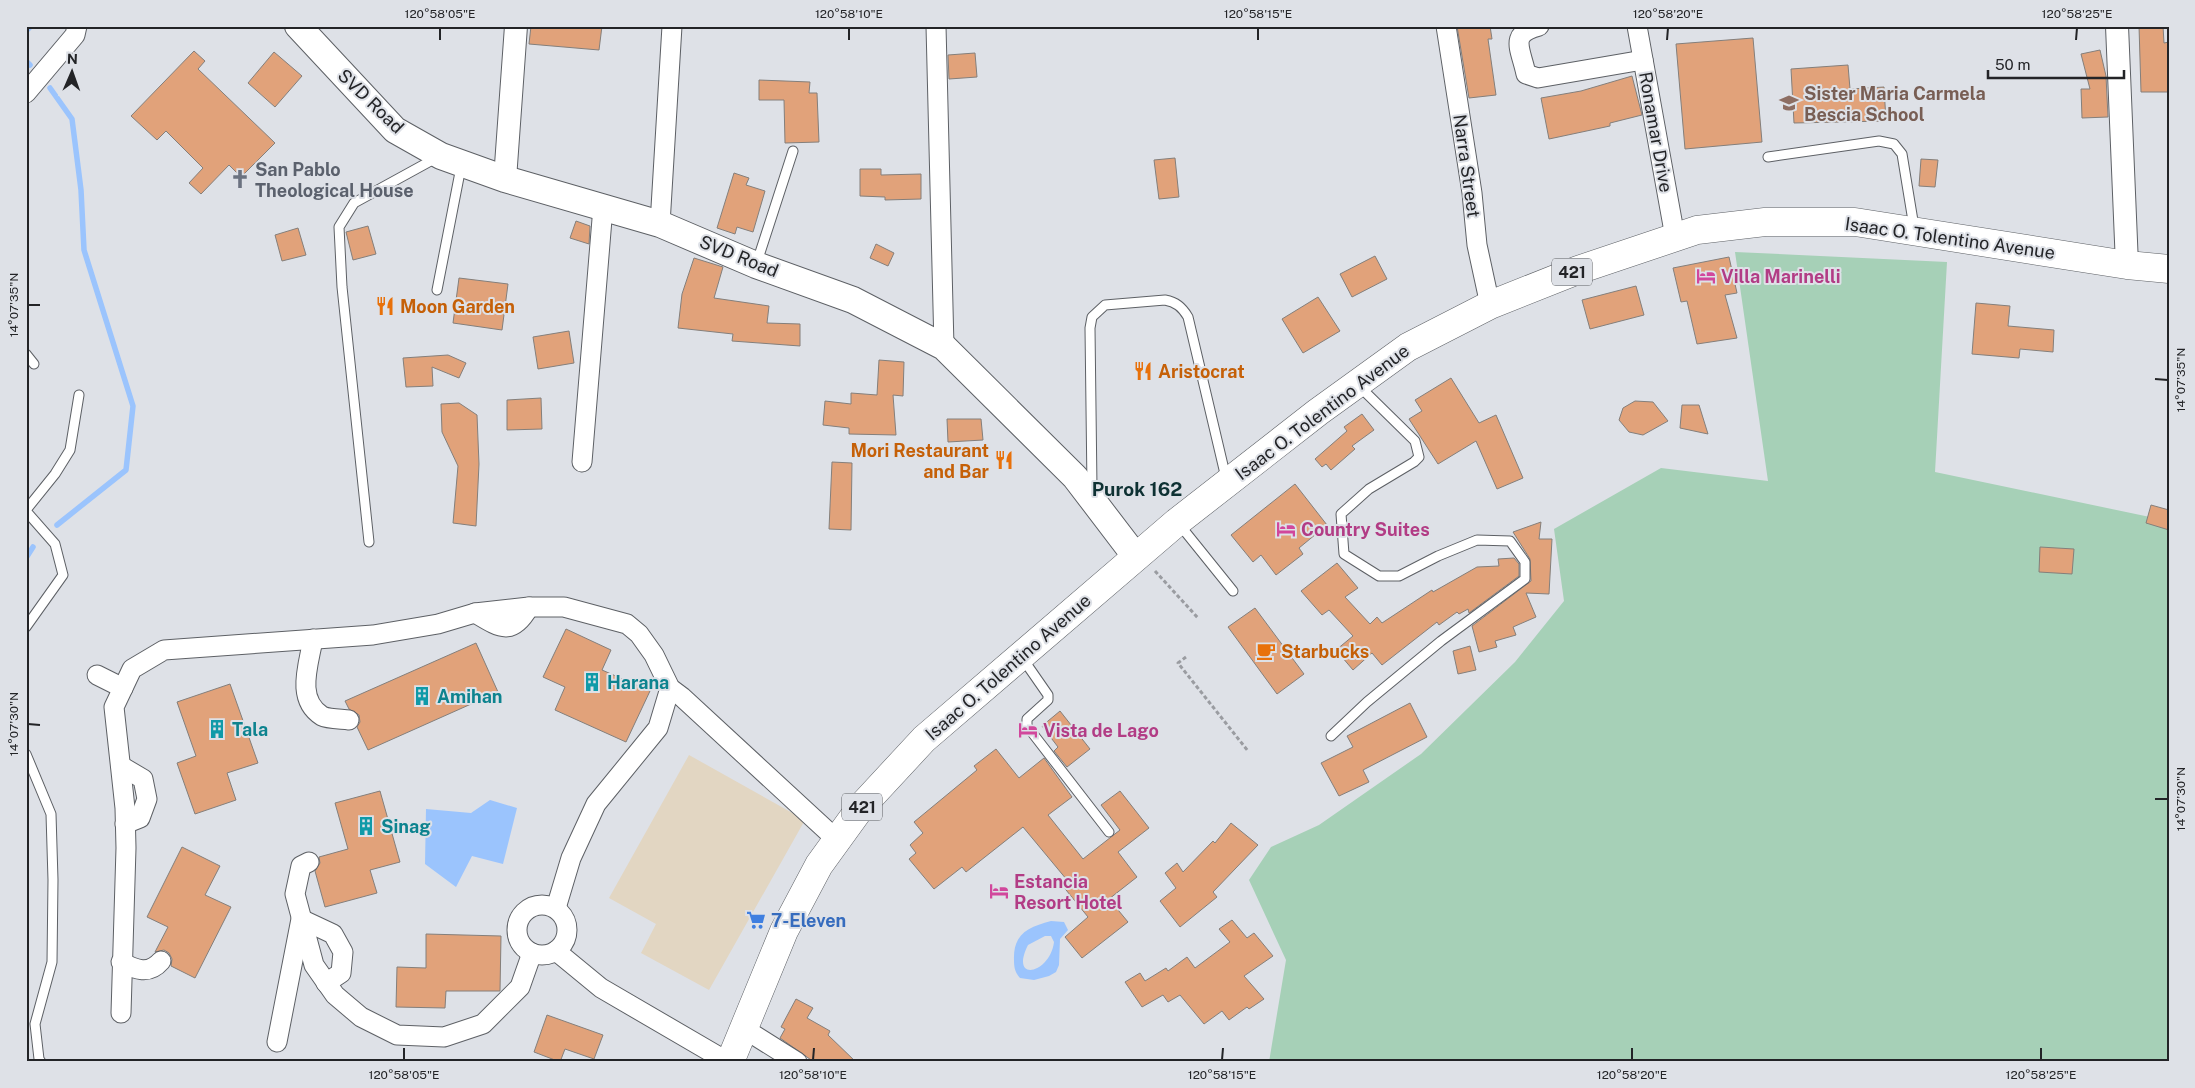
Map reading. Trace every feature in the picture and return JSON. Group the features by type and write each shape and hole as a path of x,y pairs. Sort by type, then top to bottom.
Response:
{"main road":[{"name":"SVD Road","path":"298,26 395,130 451,160 505,179 660,224 756,265 853,300 944,347 1075,477 1137,555"},
{"name":"Isaac O. Tolentino Avenue","path":"729,1062 784,931 819,865 861,807 924,739 1177,522 1408,347 1490,305 1578,270 1697,230 1765,222 1855,222 2126,265 2169,269"}],"street":[{"path":"26,93 75,35 77,26"},
{"path":"505,179 516,26"},
{"path":"660,224 672,26"},
{"path":"936,26 944,347"},
{"name":"Narra Street","path":"1446,26 1472,193 1477,245 1490,305"},
{"path":"1539,26 1527,29 1521,34 1519,40 1526,74 1530,78 1643,60"},
{"name":"Ronamar Drive","path":"1637,26 1675,237"},
{"path":"2117,26 2126,265"},
{"path":"582,462 603,207"},
{"path":"121,1013 125,824 114,707 132,669 164,650 373,635 438,624 475,613 529,607 564,608 627,624 638,634 654,655 670,688 837,840"},
{"path":"313,639 304,686 310,706 323,716 349,720"},
{"path":"97,675 122,688"},
{"path":"556,908 571,858 596,804 658,728 670,688"},
{"path":"309,862 301,866 295,894 314,965 334,995 361,1017 397,1036 444,1037 483,1024 520,987 532,953"},
{"path":"540,905 556,908 566,922 568,930 562,946 556,951 540,955 532,953 520,942 517,934 520,918 532,907 540,905"},
{"path":"301,919 333,934 343,952 341,972 326,983"},
{"path":"277,1042 301,919"},
{"path":"556,951 601,988 729,1062"},
{"path":"122,962 140,971 155,968 161,962"},
{"path":"743,1028 797,1062"}],"lane":[{"path":"1768,157 1879,141 1894,144 1902,154 1914,231"},
{"path":"756,265 793,152"},
{"path":"437,290 451,160"},
{"path":"369,542 342,287 339,226 354,203 451,160"},
{"path":"1092,499 1090,328 1092,317 1105,305 1165,300 1173,302 1183,309 1188,316 1227,483"},
{"path":"26,354 34,364"},
{"path":"1331,736 1366,702 1441,641 1525,580 1526,562 1510,541 1477,540 1438,556 1399,576 1378,576 1344,554 1341,514 1369,490 1414,462 1419,456 1415,441 1357,384"},
{"path":"26,627 63,575 54,544 26,511 55,474 70,450 79,395"},
{"path":"1177,522 1233,591"},
{"path":"1020,655 1048,695 1048,700 1027,719 1027,726 1109,832"},
{"path":"26,754 51,814 53,880 52,962 31,1026 41,1062"}],"path":[{"path":"1137,555 1198,618"},
{"path":"1186,657 1178,663 1248,751"}],"shaded area":[{"path":"689,755 805,820 709,990 641,953 656,924 609,898"}],"green space":[{"path":"1735,252 1947,262 1935,472 2169,521 2169,1062 1269,1062 1286,960 1249,880 1271,847 1319,825 1421,754 1515,662 1564,601 1554,529 1661,468 1768,481"}],"water":[{"path":"490,800 517,808 503,864 472,856 456,887 425,864 426,809 471,813"},
{"path":"1051,921 1064,922 1068,930 1060,939 1059,965 1056,972 1034,980 1020,978 1014,965 1014,951 1019,938 1029,929","holes":["1045,936 1051,936 1054,942 1051,953 1046,961 1032,970 1027,969 1023,965 1023,957 1028,945"]}],"building":[{"path":"531,26 602,26 599,50 529,44"},
{"path":"1457,26 1490,26 1492,39 1488,39 1496,95 1469,98"},
{"path":"2139,26 2163,26 2164,43 2169,42 2169,92 2141,92"},
{"path":"1753,38 1762,142 1685,149 1676,44"},
{"path":"2100,50 2106,76 2108,117 2082,118 2081,89 2090,89 2081,54"},
{"path":"194,51 205,61 198,69 275,143 241,177 229,165 201,194 189,183 203,168 166,131 157,140 131,116"},
{"path":"274,52 302,76 275,107 248,83"},
{"path":"975,53 977,77 949,79 948,55"},
{"path":"1848,65 1850,89 1884,87 1886,121 1794,123 1791,69"},
{"path":"1632,76 1642,115 1610,123 1610,126 1549,139 1541,98 1581,91"},
{"path":"759,80 810,82 809,93 817,93 819,142 785,143 784,100 759,100"},
{"path":"1175,158 1179,197 1159,199 1154,160"},
{"path":"1921,159 1938,160 1935,187 1919,186"},
{"path":"860,169 881,169 881,175 921,174 921,199 885,200 885,197 860,196"},
{"path":"734,173 749,178 746,185 765,191 753,232 737,227 735,234 717,228"},
{"path":"576,221 590,226 589,244 570,238"},
{"path":"368,226 376,254 353,260 346,232"},
{"path":"298,228 306,255 282,261 275,235"},
{"path":"876,244 894,253 888,266 870,258"},
{"path":"1375,256 1387,279 1352,297 1340,274"},
{"path":"1729,257 1737,293 1725,295 1737,338 1697,344 1687,301 1681,302 1673,268"},
{"path":"694,258 723,267 714,298 769,306 767,323 800,324 800,346 732,341 733,334 678,328 682,294"},
{"path":"459,278 508,284 502,330 453,323"},
{"path":"1636,286 1644,315 1590,329 1582,300"},
{"path":"1318,297 1340,331 1303,353 1282,319"},
{"path":"1976,303 2010,306 2008,326 2054,330 2053,352 2020,349 2019,358 1972,354"},
{"path":"569,331 574,363 538,369 533,337"},
{"path":"448,355 466,363 459,378 432,367 433,386 406,387 403,358"},
{"path":"879,360 904,362 903,396 893,395 896,435 849,434 849,428 823,425 825,401 851,404 851,393 877,395"},
{"path":"1451,378 1479,423 1496,415 1523,478 1497,489 1476,441 1438,464 1409,419 1422,411 1415,400"},
{"path":"541,398 542,429 507,430 507,400"},
{"path":"1635,401 1653,402 1668,421 1643,435 1629,432 1619,420 1623,408"},
{"path":"459,403 477,415 479,464 476,526 453,523 458,466 442,432 441,404"},
{"path":"1682,405 1699,405 1708,434 1680,428"},
{"path":"1362,414 1374,430 1352,446 1355,449 1331,470 1326,464 1322,467 1315,459 1347,431 1344,427"},
{"path":"947,419 981,419 983,440 948,442"},
{"path":"832,462 852,463 851,530 829,529"},
{"path":"1295,484 1327,525 1299,548 1303,554 1276,575 1261,555 1253,562 1231,535"},
{"path":"2151,505 2169,510 2169,530 2146,523"},
{"path":"1541,522 1539,539 1552,539 1549,594 1526,593 1536,617 1513,627 1516,635 1495,641 1497,647 1479,652 1472,626 1531,581 1530,559 1513,532"},
{"path":"2040,547 2074,549 2072,574 2039,572"},
{"path":"1514,558 1519,564 1519,576 1469,613 1468,609 1459,614 1457,612 1439,625 1437,622 1382,665 1372,653 1353,670 1336,650 1353,636 1329,610 1322,615 1301,591 1337,563 1358,588 1345,597 1370,624 1377,617 1382,623 1432,590 1433,592 1477,567 1499,566 1498,559"},
{"name":"Starbucks","path":"1255,608 1304,674 1277,694 1228,627"},
{"name":"Harana","path":"566,629 611,650 602,670 650,691 626,742 555,710 565,687 543,677"},
{"name":"Amihan","path":"476,643 498,692 368,750 357,727 360,722 359,715 349,709 345,701"},
{"path":"1470,646 1476,670 1458,674 1453,651"},
{"name":"Tala","path":"230,684 258,763 227,773 236,800 195,814 177,763 196,756 177,702"},
{"path":"1410,703 1427,737 1363,770 1369,782 1339,796 1321,763 1353,747 1347,736"},
{"path":"1060,711 1090,749 1067,767 1054,751 1058,747 1042,726"},
{"path":"996,749 1019,778 1044,758 1072,797 1048,815 1083,859 1120,830 1101,805 1120,791 1149,828 1118,852 1137,877 1109,899 1128,922 1082,958 1065,937 1088,917 1062,885 1067,880 1023,827 966,872 962,867 934,889 909,859 916,853 910,845 923,833 914,822 977,770 974,766"},
{"name":"Sinag","path":"380,791 400,862 370,870 377,893 325,907 315,871 320,863 319,857 348,849 335,803"},
{"path":"1231,823 1258,845 1213,892 1217,897 1180,927 1160,901 1176,888 1165,873 1177,863 1183,872 1213,841 1215,843"},
{"path":"182,847 220,866 205,895 231,907 195,978 171,966 172,959 169,953 164,950 155,952 168,927 147,917"},
{"path":"1232,920 1247,938 1254,933 1273,956 1244,976 1264,999 1249,1009 1247,1007 1229,1020 1222,1011 1204,1024 1180,995 1168,1002 1163,995 1142,1007 1125,982 1140,973 1145,981 1166,968 1168,971 1187,957 1195,968 1230,942 1219,929"},
{"path":"426,934 501,936 500,991 446,991 445,1008 396,1007 397,967 426,968"},
{"path":"796,999 813,1008 807,1018 830,1031 828,1035 856,1062 814,1062 780,1038 785,1029 781,1027"},
{"path":"547,1015 603,1035 594,1059 565,1049 560,1062 534,1052"}],"waterway":[{"path":"26,31 31,26"},
{"path":"26,61 30,65"},
{"path":"50,88 72,119 81,190 84,250 133,406 126,470 57,525"},
{"path":"26,558 33,547"}],"place":[{"name":"Sister Maria Carmela Bescia School","path":"1789,103"},
{"name":"San Pablo Theological House","path":"240,179"},
{"name":"Villa Marinelli","path":"1706,276"},
{"name":"Moon Garden","path":"385,306"},
{"name":"Aristocrat","path":"1143,371"},
{"name":"Mori Restaurant and Bar","path":"1004,460"},
{"name":"Country Suites","path":"1286,529"},
{"name":"Starbucks","path":"1266,651"},
{"name":"Harana","path":"592,682"},
{"name":"Amihan","path":"422,696"},
{"name":"Tala","path":"217,729"},
{"name":"Vista de Lago","path":"1028,730"},
{"name":"Sinag","path":"366,826"},
{"name":"Estancia Resort Hotel","path":"999,891"},
{"name":"7-Eleven","path":"756,920"}],"district":[{"name":"Purok 162","path":"1137,489"}]}
